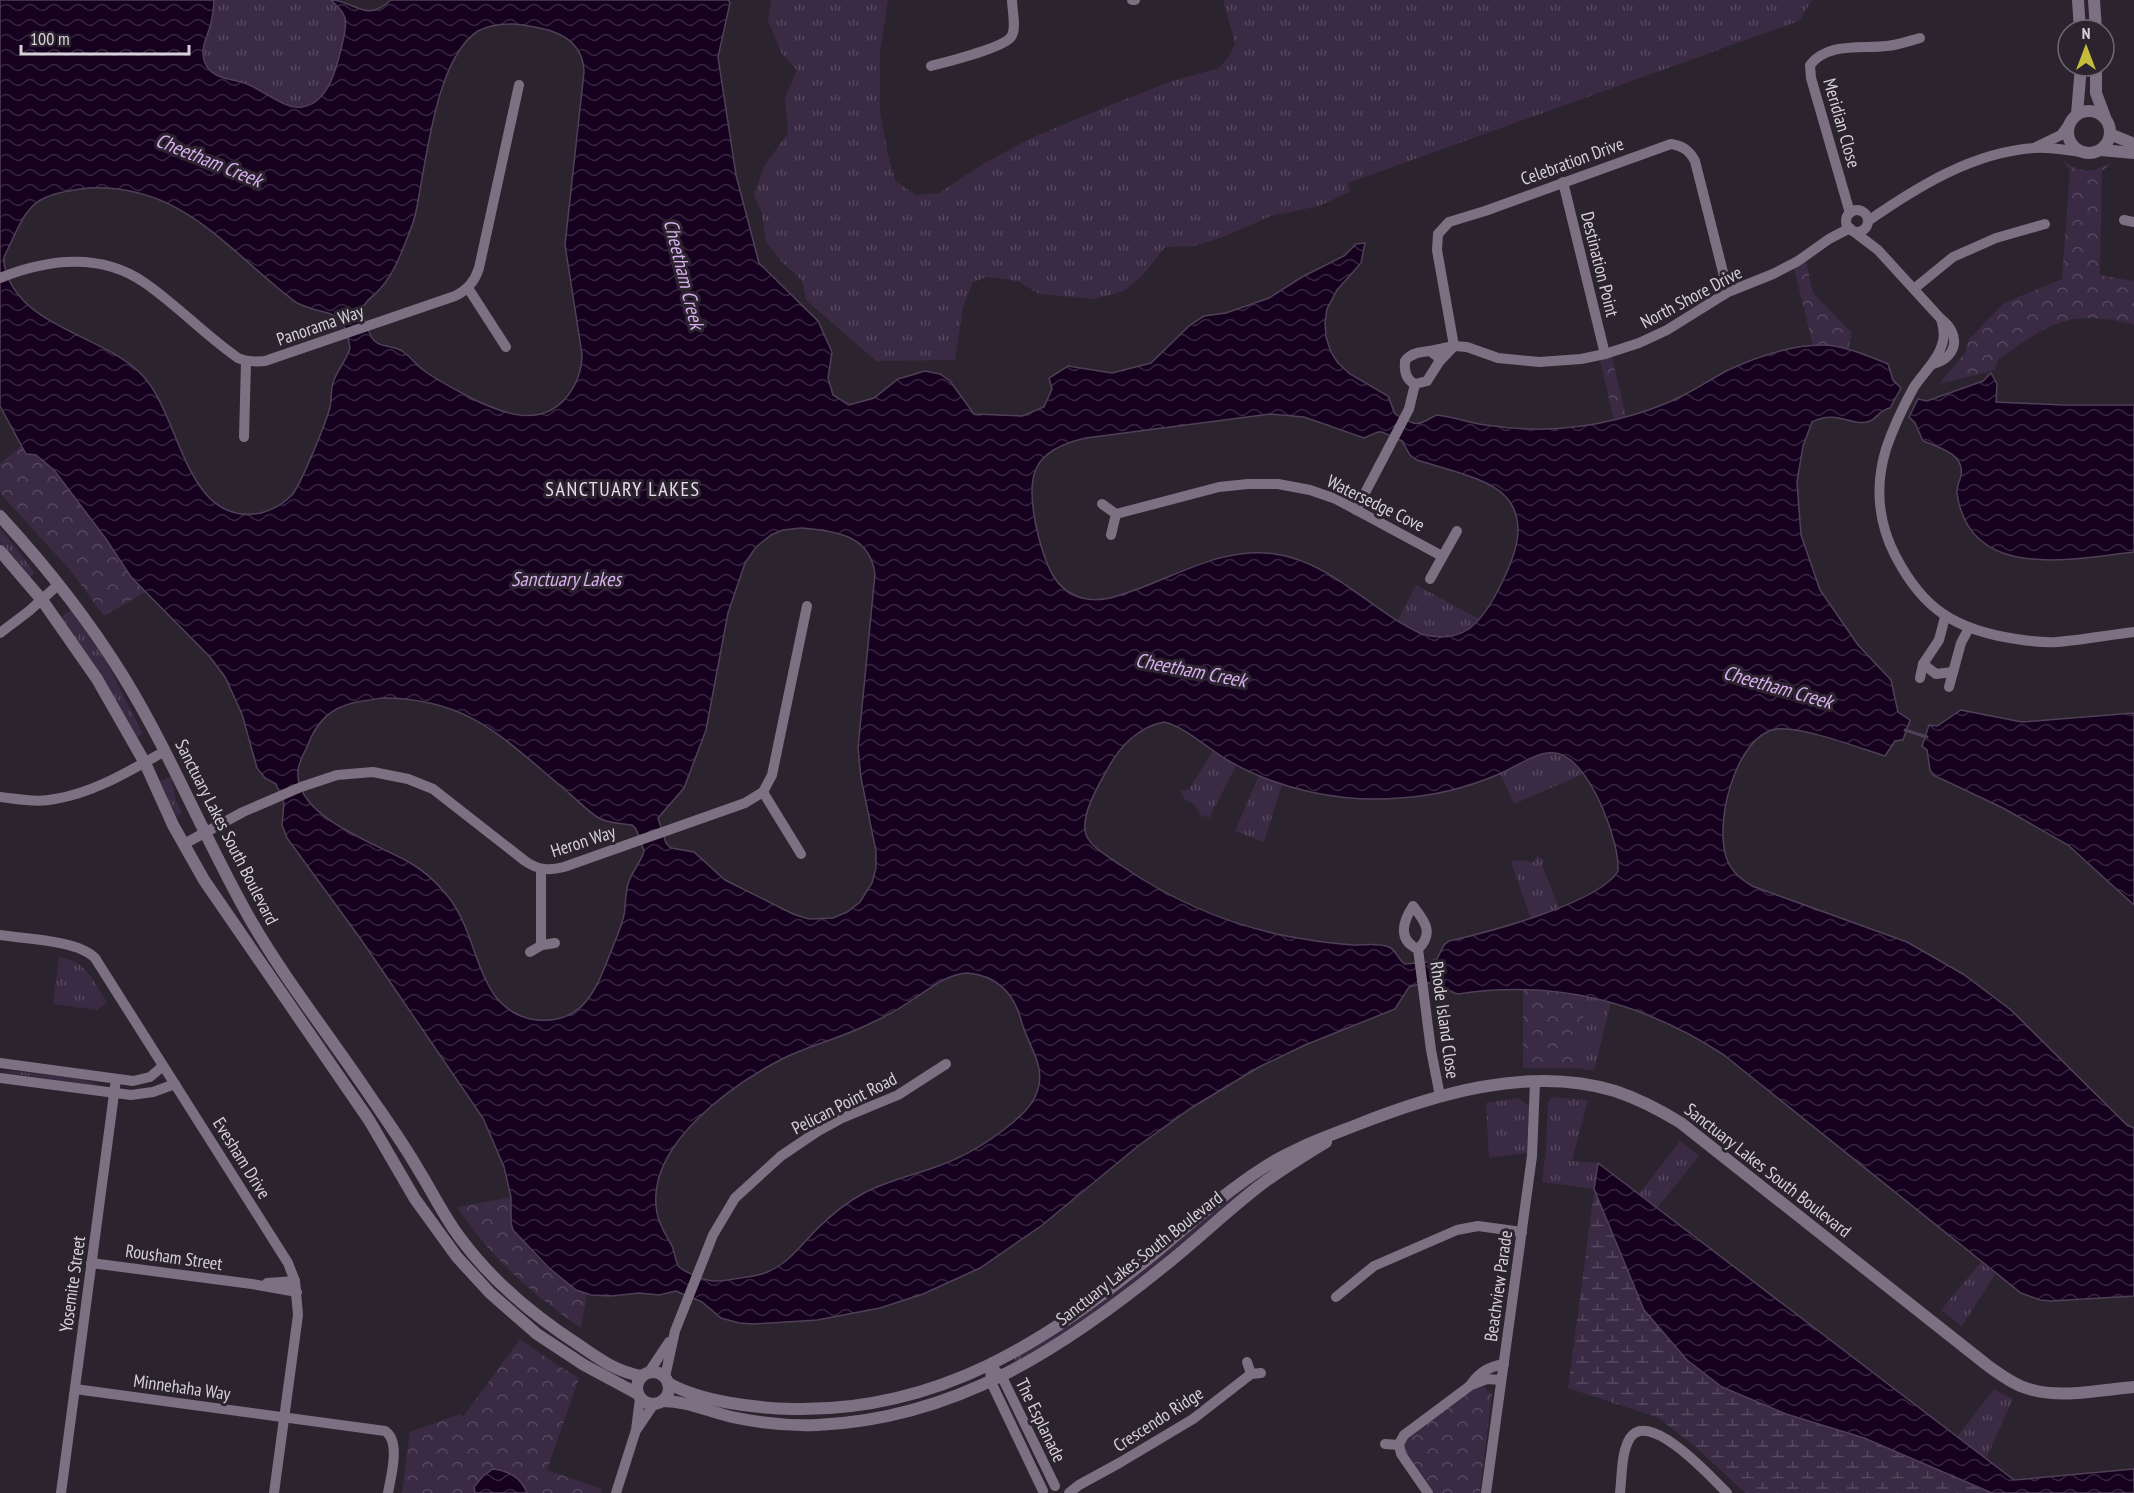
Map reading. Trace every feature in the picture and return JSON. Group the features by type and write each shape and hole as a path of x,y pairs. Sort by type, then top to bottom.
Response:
{"street":[{"path":"931,66 995,47 1007,41 1012,36 1014,28 1012,0"},
{"path":"2078,0 2079,18"},
{"path":"2094,0 2095,18"},
{"name":"Meridian Close","path":"1854,212 1847,199 1811,78 1810,65 1817,56 1830,50 1891,46 1920,38"},
{"path":"2079,78 2068,137 2075,148 2081,152"},
{"path":"1851,230 1863,230 1868,223 1891,205 1944,174 1971,163 2008,152 2036,148 2094,153 2101,150 2110,134 2110,128 2096,93 2096,78"},
{"path":"506,347 468,288 480,268 519,85"},
{"path":"2036,148 2061,135 2082,111 2095,111 2105,118"},
{"path":"2110,134 2134,144"},
{"name":"Celebration Drive","path":"1454,346 1437,250 1438,234 1442,228 1449,222 1485,212 1671,144 1682,146 1691,152 1695,161 1728,292"},
{"path":"2101,150 2134,153"},
{"name":"Destination Point","path":"1563,182 1605,354"},
{"path":"1891,205 1854,212 1847,222 1851,230 1878,250 1915,288 1941,319 1944,334 1943,344 1933,364 1915,386 1898,420 1886,449 1880,475 1879,502 1882,520 1888,542 1904,572 1922,596 1945,617 1969,628 1999,637 2055,643 2134,632"},
{"path":"1854,212 1867,215 1878,250"},
{"name":"North Shore Drive","path":"1415,384 1406,374 1405,361 1409,356 1454,346 1467,347 1498,358 1539,362 1581,360 1639,343 1667,330 1728,292 1798,261 1829,239 1854,212"},
{"path":"1915,288 1953,257 1996,238 2045,224"},
{"name":"North Shore Drive","path":"1829,239 1851,230"},
{"path":"4,277 38,265 85,262 112,268 143,281 230,353 246,362 244,437"},
{"name":"Panorama Way","path":"246,362 265,361 455,297 468,288"},
{"path":"1356,510 1409,409 1415,384 1427,381 1439,362 1454,346"},
{"path":"1430,351 1438,357 1439,362"},
{"name":"Watersedge Cove","path":"1116,514 1219,487 1278,484 1310,490 1336,499 1442,556"},
{"path":"1102,504 1116,514 1111,535"},
{"name":"Sanctuary Lakes South Boulevard","path":"0,516 59,584 122,674 165,751 250,919 270,952 419,1170 450,1224 500,1284 544,1321 606,1364 624,1372 645,1374 657,1372 666,1380 694,1394 760,1406 835,1408 916,1394 990,1366 1034,1341 1101,1294 1248,1178 1296,1149 1403,1107 1440,1096 1498,1085 1534,1082 1570,1083 1606,1089 1639,1100 1665,1113 1694,1132 1987,1365 2014,1383 2034,1390 2055,1393 2134,1387"},
{"path":"1430,579 1457,531"},
{"name":"Sanctuary Lakes South Boulevard","path":"0,551 42,600 97,679 145,763 204,880 369,1120 403,1179 457,1257 504,1307 564,1353 649,1403 684,1402 751,1420 818,1425 879,1418 955,1397 997,1379 1038,1357 1091,1321 1167,1264 1260,1185 1348,1128"},
{"path":"0,633 59,584"},
{"path":"801,854 764,792 772,775 807,606"},
{"path":"1920,678 1923,664 1939,640 1945,617"},
{"path":"1949,687 1961,643 1969,628"},
{"path":"1923,664 1936,674 1953,672"},
{"path":"0,797 35,801 54,800 79,794 165,751"},
{"name":"Heron Way","path":"184,844 281,795 348,772 385,773 408,779 443,795 525,861 541,869 564,867 745,803 764,792"},
{"path":"541,869 541,945"},
{"name":"Evesham Drive","path":"0,935 71,945 88,952 97,962 283,1254 296,1287 298,1315 274,1493"},
{"path":"530,952 541,945 555,943"},
{"name":"Rhode Island Close","path":"1418,949 1440,1096"},
{"path":"0,1063 133,1081 144,1079 163,1066"},
{"name":"Pelican Point Road","path":"666,1380 675,1331 713,1235 735,1198 772,1163 818,1131 840,1119 898,1095 946,1064"},
{"path":"0,1078 142,1095 175,1084"},
{"name":"Yosemite Street","path":"61,1493 116,1078"},
{"name":"Beachview Parade","path":"1486,1493 1534,1139 1534,1082"},
{"path":"403,1179 419,1170"},
{"path":"1336,1297 1382,1262 1457,1230 1478,1227 1522,1232"},
{"name":"Rousham Street","path":"91,1263 252,1284 296,1287"},
{"name":"Pelican Point Road","path":"645,1374 675,1331"},
{"name":"Crescendo Ridge","path":"1043,1492 1048,1487 1062,1490 1079,1485 1193,1419 1256,1373 1247,1362"},
{"path":"1471,1385 1487,1368 1503,1364"},
{"name":"The Esplanade","path":"990,1366 1062,1490"},
{"path":"615,1493 636,1430 639,1396 637,1384 645,1374"},
{"name":"The Esplanade","path":"997,1379 1043,1492"},
{"path":"1428,1493 1401,1454 1399,1445 1404,1435 1471,1385 1486,1379 1502,1380"},
{"path":"636,1430 668,1393 666,1380"},
{"name":"Minnehaha Way","path":"75,1389 381,1430 389,1434 394,1444 388,1493"},
{"path":"1620,1493 1627,1443 1637,1431 1651,1432 1661,1436 1689,1456 1727,1493"},
{"path":"1385,1444 1399,1445"}],"green space":[{"path":"214,0 331,0 344,15 346,21 334,73 319,99 302,107 295,107 244,83 212,72 205,63 203,53"},
{"path":"771,0 888,0 880,52 880,112 896,182 916,195 939,193 983,164 1029,139 1169,82 1219,68 1229,56 1235,43 1223,0 1812,0 1799,21 1348,183 1350,192 1319,206 1271,216 1223,237 1194,246 1165,247 1143,275 1124,291 1094,299 1039,294 1018,281 987,277 973,282 963,307 955,360 876,361 806,300 802,280 783,263 766,242 762,213 754,195 764,166 788,133 785,97 797,70 782,54 768,21"},
{"path":"2062,159 2082,170 2094,170 2114,161 2102,171 2100,275 2134,281 2134,325 2093,318 2061,322 2032,337 1998,360 1995,370 1939,384 1965,353 1969,339 2004,303 2062,279 2070,171"},
{"path":"1806,262 1813,293 1852,333 1848,350 1824,345 1813,346 1794,268"},
{"path":"1612,357 1626,417 1614,420 1600,360"},
{"path":"21,446 26,454 42,458 54,470 106,539 125,569 145,592 104,616 70,570 0,493 0,464"},
{"path":"0,528 35,573 30,577 0,542"},
{"path":"1416,585 1479,619 1460,634 1450,637 1429,635 1408,626 1398,620"},
{"path":"71,610 106,661 143,734 137,737 98,670 61,617"},
{"path":"1213,751 1237,764 1209,818 1204,815 1202,817 1193,803 1183,798 1181,791 1189,789"},
{"path":"1552,753 1567,758 1583,774 1514,804 1500,773 1538,755"},
{"path":"1259,775 1282,784 1264,842 1235,831"},
{"path":"171,777 176,800 182,813 176,816 160,781"},
{"path":"1537,856 1544,860 1542,865 1559,908 1531,919 1511,862 1516,860 1534,862"},
{"path":"59,957 76,962 83,967 107,1003 97,1010 53,1004"},
{"path":"1523,989 1559,991 1587,996 1574,1068 1523,1068"},
{"path":"1587,996 1611,1002 1594,1071 1574,1068"},
{"path":"1,1072 83,1079 101,1086"},
{"path":"1552,1097 1588,1100 1572,1161 1598,1163 1594,1189 1542,1182 1548,1102"},
{"path":"1518,1098 1529,1106 1527,1153 1489,1158 1486,1103"},
{"path":"1680,1141 1699,1156 1657,1208 1639,1194"},
{"path":"1285,1159 1173,1255 1084,1322 1018,1365 1013,1357"},
{"path":"1598,1163 2014,1480 2134,1469 2134,1493 1745,1493 1698,1449 1659,1418 1568,1388"},
{"path":"511,1197 513,1230 556,1275 587,1294 581,1328 513,1274 483,1242 457,1207"},
{"path":"1981,1262 1995,1274 1962,1326 1941,1310"},
{"path":"520,1339 579,1378 547,1470 602,1489 601,1493 402,1493 410,1432 460,1414 463,1417"},
{"path":"1477,1387 1484,1387 1492,1394 1480,1493 1434,1493 1401,1454 1404,1435"},
{"path":"1994,1389 2013,1399 1986,1459 1957,1437"}],"water":[{"name":"Sanctuary Lakes","path":"0,0 214,0 203,53 208,68 216,75 244,83 280,102 302,107 319,99 330,83 337,63 346,21 343,13 331,0 367,11 382,7 391,0 728,0 730,3 718,57 736,175 759,263 818,321 832,352 828,378 833,395 849,405 874,398 898,379 925,371 940,374 950,381 974,414 1022,416 1044,407 1052,389 1049,378 1068,366 1112,373 1151,363 1190,325 1204,316 1226,313 1269,298 1302,277 1344,256 1356,244 1365,243 1361,263 1337,290 1327,309 1326,337 1338,363 1350,374 1388,396 1395,414 1412,423 1420,423 1437,415 1519,429 1569,428 1602,423 1663,404 1690,392 1726,371 1761,357 1810,346 1839,347 1888,364 1893,380 1901,388 1890,408 1864,423 1829,417 1812,422 1803,446 1797,482 1801,535 1820,590 1858,645 1891,680 1898,712 1910,720 1903,740 1895,741 1885,756 1831,738 1801,731 1777,729 1762,735 1749,747 1730,786 1723,829 1724,849 1733,871 1752,886 1907,942 1963,974 2011,1010 2127,1125 2134,1128 2134,1296 2052,1301 2040,1300 2021,1293 1724,1055 1662,1021 1630,1008 1563,993 1494,990 1458,994 1439,984 1432,983 1409,987 1395,1009 1305,1045 1259,1067 1191,1108 1138,1146 1041,1226 980,1268 923,1294 880,1308 817,1320 754,1324 721,1318 702,1302 676,1291 659,1295 639,1293 611,1296 591,1295 576,1290 549,1268 513,1230 511,1197 504,1167 483,1118 360,938 287,838 282,825 284,803 276,784 265,778 257,768 242,714 225,677 210,657 131,577 106,539 54,470 36,455 26,454 0,406","holes":["509,24 537,27 560,34 577,48 584,72 565,245 582,354 581,366 576,383 565,399 554,408 531,416 505,412 481,403 431,376 402,351 377,343 369,333 363,313 365,304 384,284 394,269 411,228 434,116 451,65 463,45 478,31 491,26","89,188 123,190 152,197 179,209 226,243 297,303 333,315 344,325 350,348 333,383 330,407 324,426 296,489 285,501 261,513 236,513 216,504 200,487 156,394 143,376 127,362 109,351 49,320 31,308 17,293 7,275 4,257 26,214 42,199 54,194","1270,414 1304,417 1364,438 1382,432 1402,441 1410,455 1417,460 1476,479 1498,490 1511,503 1515,512 1518,525 1517,541 1502,583 1486,610 1470,628 1447,637 1422,634 1315,567 1275,554 1239,554 1221,558 1116,596 1096,600 1082,598 1074,595 1056,581 1039,539 1033,507 1033,478 1037,467 1046,455 1065,444 1086,438","801,528 838,533 858,543 866,550 875,574 858,748 861,778 876,851 876,868 872,883 860,902 847,912 833,918 809,919 793,914 725,880 694,852 671,848 666,843 658,818 684,788 706,730 728,613 745,563 756,547 771,535 783,530","382,698 412,700 460,713 501,736 597,817 609,822 632,825 636,829 644,851 628,884 621,925 593,992 577,1010 553,1020 537,1020 525,1018 508,1009 495,996 488,984 461,918 438,885 412,864 342,828 310,803 300,788 298,771 309,742 315,730 329,714 338,708","1164,722 1189,734 1229,761 1269,780 1312,792 1356,798 1412,797 1449,791 1497,775 1536,756 1548,753 1559,754 1574,763 1594,790 1609,825 1618,871 1607,883 1566,905 1514,924 1449,941 1444,945 1437,959 1429,962 1405,964 1392,949 1382,945 1323,942 1279,934 1231,921 1184,902 1140,878 1104,854 1089,841 1086,835 1086,815 1103,776 1123,746 1146,728","967,973 987,977 1002,987 1014,1002 1036,1057 1040,1076 1035,1097 1024,1112 978,1148 931,1169 873,1188 845,1205 792,1255 771,1270 752,1276 713,1281 695,1276 679,1267 658,1217 657,1188 664,1164 678,1141 697,1119 719,1100 765,1068 797,1052 883,1018 952,976"]},
{"path":"1991,373 1997,384 1996,402 2134,405 2134,552 2053,560 2026,558 2002,553 1981,541 1965,521 1957,493 1961,475 1959,462 1949,452 1923,441 1915,423 1909,417 1918,399 1927,401 1983,381"},
{"path":"1961,710 2022,722 2134,713 2134,905 2068,845 2003,808 1933,775 1927,750 1922,746 1929,725 1937,726"},
{"path":"1598,1163 2014,1480 2134,1469 2134,1493 1992,1493 1864,1438 1786,1414 1722,1387 1687,1360 1644,1310 1594,1189"},
{"path":"493,1469 514,1476 527,1493 475,1493 474,1487"}],"waterway":[{"name":"Cheetham Creek","path":"1905,730 1927,737"}],"district":[{"name":"SANCTUARY LAKES","path":"623,489"}]}
